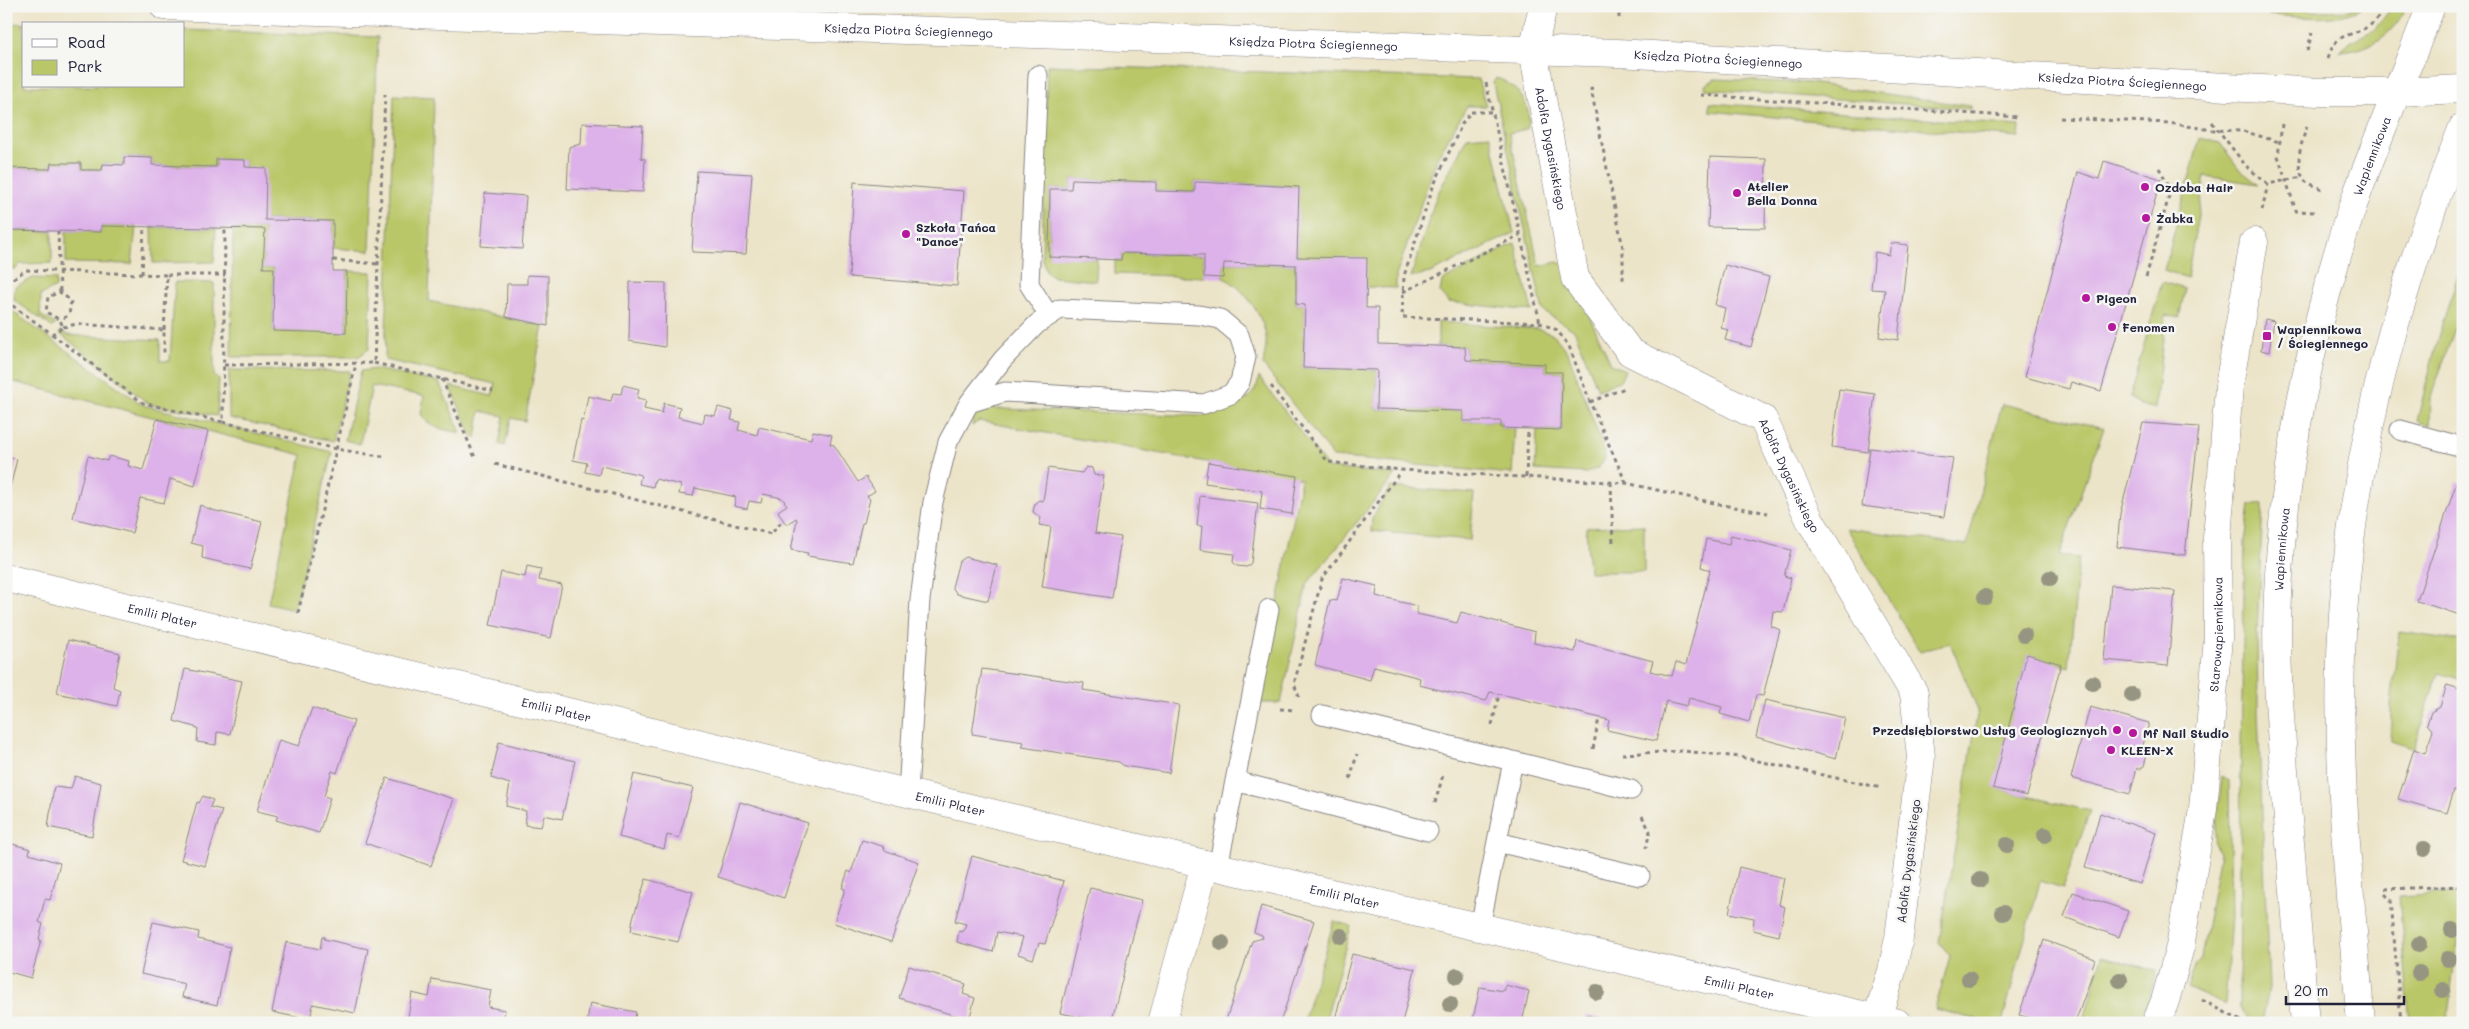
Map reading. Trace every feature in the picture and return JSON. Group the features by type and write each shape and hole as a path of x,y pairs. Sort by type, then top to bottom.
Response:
{"street":[{"name":"Księdza Piotra Ściegiennego","path":"164,6 1533,50 1869,66 2318,92 2398,92 2463,89"},
{"name":"Adolfa Dygasińskiego","path":"1543,6 1533,50 1575,278 1630,352 1763,419 1810,520 1914,694 1921,756 1887,1020"},
{"name":"Wapiennikowa","path":"2305,1023 2278,683 2278,594 2294,445 2324,303 2357,194 2431,6"},
{"path":"2360,1023 2348,869 2342,728 2342,638 2350,541 2367,429 2377,387 2425,223 2463,127"},
{"name":"Starowapiennikowa","path":"2156,1023 2180,947 2203,809 2218,638 2217,538 2229,386 2254,242"},
{"name":"Emilii Plater","path":"6,578 1211,865 1887,1020"},
{"path":"1162,1023 1211,865"}],"lane":[{"path":"1038,75 1030,284 1049,316"},
{"path":"908,793 920,600 933,502 948,442 969,403 1003,359 1037,324 1060,309 1198,315 1220,319 1239,335 1246,358 1240,382 1231,394 1204,404 1005,392 969,403"},
{"path":"2400,430 2463,447"},
{"path":"1211,865 1235,781 1269,609"},
{"path":"1317,714 1631,790"},
{"path":"1480,927 1513,761"},
{"path":"1235,781 1428,831"},
{"path":"1497,842 1640,876"}],"path":[{"path":"2330,52 2340,37 2368,27 2386,6"},
{"path":"2307,51 2312,34"},
{"path":"1480,48 1492,112 1540,323"},
{"path":"2184,84 2246,166 2268,184 2286,182 2302,177"},
{"path":"1598,89 1591,90 1623,248 1623,285"},
{"path":"374,363 385,94"},
{"path":"1699,95 2020,117"},
{"path":"1492,112 1471,112 1462,124 1433,186 1404,276 1402,317 1540,323 1557,330 1570,346 1590,402 1626,483"},
{"path":"2060,118 2169,124 2243,131 2278,142"},
{"path":"2282,124 2278,142 2278,156 2296,211 2320,213"},
{"path":"2304,136 2299,158 2302,177 2310,185 2325,190"},
{"path":"2146,276 2171,189 2159,168"},
{"path":"142,274 144,226"},
{"path":"223,422 225,228"},
{"path":"58,231 60,292 71,301 69,315 60,320"},
{"path":"1403,292 1520,235"},
{"path":"333,260 378,264"},
{"path":"6,283 26,270 225,275"},
{"path":"164,356 167,275"},
{"path":"60,292 48,297 46,312 60,320 64,327"},
{"path":"6,301 143,403 336,449 386,457"},
{"path":"52,334 64,327 77,324 164,330"},
{"path":"1246,358 1260,371 1328,462 1402,470 1626,483 1723,505 1810,520"},
{"path":"224,364 374,363 493,391"},
{"path":"290,645 356,364"},
{"path":"442,379 476,460"},
{"path":"1526,477 1528,429"},
{"path":"495,464 771,534 783,520"},
{"path":"1317,714 1298,695 1294,684 1322,579 1402,470"},
{"path":"1611,482 1613,545"},
{"path":"1276,708 1317,714"},
{"path":"1619,755 1683,751 1740,757 1916,795"},
{"path":"2381,889 2463,886"},
{"path":"2391,900 2401,1023"},
{"path":"2169,986 2230,1013 2245,1023"}],"green space":[{"path":"2273,6 2305,6 2312,11 2323,11 2349,10 2356,6 2362,6 2354,12 2343,15 2318,18 2269,15 2269,8"},
{"path":"2393,6 2406,6 2388,33 2361,48 2340,52 2349,42 2374,30"},
{"path":"6,23 22,24 22,88 185,88 185,30 378,37 370,251 333,248 333,221 265,220 245,167 245,160 216,159 216,167 152,165 152,158 124,157 124,165 103,164 102,170 81,170 81,163 51,163 50,169 6,168"},
{"path":"1047,65 1478,79 1486,106 1467,106 1437,158 1396,276 1396,288 1366,287 1297,257 1298,187 1195,182 1195,192 1156,191 1156,182 1072,179 1071,189 1050,189 1049,256 1097,259 1096,281 1054,277 1047,273 1042,259"},
{"path":"1496,78 1517,91 1526,105 1528,113 1527,129 1509,133 1539,266 1557,262 1566,265 1611,364 1625,370 1621,380 1598,390 1575,331 1543,311 1493,83"},
{"path":"1715,79 1809,83 1970,106 1970,109 1705,89 1705,85"},
{"path":"394,95 434,97 429,301 543,326 525,421 511,418 505,446 499,444 504,416 480,411 476,438 472,436 450,386 492,396 496,384 385,360"},
{"path":"1710,103 2020,126 2019,137 1710,111"},
{"path":"1490,135 1514,233 1430,273 1411,277 1436,197 1467,137"},
{"path":"2200,138 2220,143 2240,170 2258,184 2205,176 2187,278 2164,270"},
{"path":"101,226 136,226 132,264 66,263 66,231 101,232"},
{"path":"152,227 216,228 214,262 153,263"},
{"path":"233,229 265,229 263,268 274,268 273,331 346,332 347,271 372,272 369,349 358,357 231,357"},
{"path":"6,230 52,231 52,263 20,264 16,269 6,269"},
{"path":"1515,243 1532,311 1448,302 1440,292 1442,281"},
{"path":"1122,253 1204,255 1204,277 1115,274 1115,260 1121,260"},
{"path":"2463,260 2463,305 2431,397 2430,425 2417,421 2438,337"},
{"path":"1224,263 1296,265 1296,304 1305,305 1303,368 1377,370 1376,409 1463,411 1463,421 1501,421 1501,428 1515,428 1512,474 1333,457 1263,365 1266,337 1261,320 1245,294 1238,287 1223,278"},
{"path":"33,278 56,279 56,287 41,295 40,315 56,324 52,327 14,300 15,287"},
{"path":"175,282 214,283 214,376 219,379 217,416 149,404 59,333 160,340 160,361 170,361"},
{"path":"2162,282 2185,289 2179,318 2166,315 2155,408 2140,406 2129,397"},
{"path":"6,307 143,405 332,452 294,609 268,603 302,455 6,380"},
{"path":"1438,322 1539,329 1554,335 1568,353 1602,444 1605,459 1598,468 1586,473 1535,470 1537,430 1561,430 1562,372 1545,372 1545,364 1466,360 1465,347 1438,346"},
{"path":"375,369 439,382 461,433 438,428 424,419 421,414 424,396 372,386 360,444 345,440 361,371"},
{"path":"229,370 350,371 333,441 229,418"},
{"path":"1259,377 1328,468 1396,474 1307,584 1281,703 1259,703 1301,479 979,421 972,426 974,408 1203,416 1230,409 1246,400 1257,386"},
{"path":"2002,404 2104,428 2059,555 2079,558 2069,667 2027,655 1994,788 2090,811 2063,888 2040,881 2002,1023 1991,1023 1935,1009 1950,956 1939,942 1978,710 1950,643 1920,652 1846,528 1967,545"},
{"path":"1390,487 1474,493 1470,540 1371,531 1372,519"},
{"path":"2263,503 2257,632 2258,712 2269,988 2262,1022 2252,1023 2239,1006 2245,542 2250,505"},
{"path":"1644,525 1644,572 1589,572 1586,527"},
{"path":"2399,632 2463,641 2463,680 2438,673 2414,749 2391,741 2391,705"},
{"path":"2222,776 2229,780 2231,916 2225,1005 2187,988 2196,964 2201,958 2220,853 2214,843"},
{"path":"2463,892 2463,927 2457,941 2447,1023 2410,1023 2399,896"},
{"path":"1334,921 1351,926 1325,1023 1303,1023"},
{"path":"2102,956 2157,971 2147,1003 2138,1023 2083,1023"}],"building":[{"path":"582,123 643,126 641,158 645,159 643,192 567,189 569,147 581,144"},
{"path":"124,157 152,158 152,165 216,167 216,159 245,160 245,167 266,168 265,220 333,221 333,271 347,271 346,333 273,331 274,268 263,268 265,229 101,226 101,232 6,230 6,168 50,169 51,163 81,163 81,170 102,170 103,164 124,165"},
{"name":"Atelier Bella Donna","path":"1710,157 1766,159 1765,228 1708,227"},
{"name":"Pigeon","path":"2104,161 2161,179 2101,391 2071,382 2069,389 2025,377 2078,172 2099,179"},
{"path":"697,171 752,174 746,254 692,252"},
{"path":"1072,179 1156,182 1156,191 1195,192 1195,182 1299,187 1297,257 1367,258 1366,308 1378,308 1378,344 1465,347 1466,360 1545,364 1545,372 1562,372 1561,430 1501,428 1501,421 1463,421 1463,411 1376,409 1377,370 1303,368 1305,305 1296,304 1296,265 1224,263 1223,278 1204,277 1204,255 1122,253 1121,260 1049,257 1050,189 1071,189"},
{"name":"Szkoła Tańca \"Dance\"","path":"854,182 964,191 957,286 849,277"},
{"path":"485,193 526,196 522,249 481,246"},
{"path":"1891,243 1908,245 1898,340 1879,337 1885,290 1871,289 1875,252 1889,255"},
{"path":"1725,265 1769,277 1751,347 1725,340 1728,330 1721,328 1725,308 1715,305"},
{"path":"527,275 548,276 548,326 506,317 507,284 527,284"},
{"path":"630,282 666,283 665,347 629,341"},
{"path":"2265,319 2274,321 2269,352 2261,350"},
{"path":"623,385 639,389 637,398 646,400 644,409 662,413 664,403 680,407 678,417 703,423 705,414 715,416 718,407 733,411 731,420 740,422 738,430 757,435 759,427 811,439 813,431 832,435 830,444 834,445 858,482 866,477 875,491 867,496 870,499 864,523 862,523 853,563 807,556 808,553 791,550 797,520 796,518 787,525 783,520 778,511 787,505 782,498 763,494 761,503 749,501 747,509 734,506 736,497 695,488 693,496 679,494 681,485 655,479 653,487 639,484 641,475 601,466 599,475 585,472 587,463 573,460 588,396 611,401 613,393 621,394"},
{"path":"1839,389 1875,394 1868,452 1832,447"},
{"path":"157,419 208,431 195,486 170,479 164,503 140,498 132,533 73,518 88,456 107,461 109,456 129,461 128,466 143,470"},
{"path":"2143,423 2199,427 2185,555 2117,547 2120,514"},
{"path":"1870,448 1953,458 1944,517 1862,506"},
{"path":"6,457 17,459 7,500 6,500"},
{"path":"1208,462 1297,476 1292,514 1260,509 1262,491 1205,483"},
{"path":"1086,467 1092,468 1094,475 1104,476 1095,533 1121,537 1112,598 1042,587 1051,527 1039,525 1041,518 1033,512 1035,503 1039,500 1043,501 1048,468 1082,473"},
{"path":"2457,481 2463,483 2463,616 2417,601"},
{"path":"1200,496 1258,503 1251,563 1247,567 1237,566 1233,562 1234,554 1200,550 1202,526 1197,526"},
{"path":"200,505 212,510 262,522 250,569 202,558 203,546 191,543"},
{"path":"1731,535 1791,550 1784,576 1791,578 1783,612 1773,611 1771,626 1780,630 1763,696 1756,695 1749,722 1720,714 1722,707 1689,698 1687,706 1666,701 1656,741 1607,730 1609,720 1509,696 1490,692 1486,701 1419,685 1420,678 1374,666 1370,680 1315,665 1330,600 1337,601 1343,578 1377,586 1376,596 1417,606 1417,614 1457,623 1461,612 1535,632 1534,643 1575,652 1577,641 1653,661 1650,671 1672,676 1676,662 1686,665 1710,570 1701,567 1706,539 1729,544"},
{"path":"965,557 997,565 988,601 957,594 952,587 959,561"},
{"path":"527,566 541,569 539,580 562,585 551,638 490,625 501,572 525,577"},
{"path":"2111,585 2175,591 2168,666 2104,660"},
{"path":"68,640 120,653 113,687 120,690 117,706 57,693"},
{"path":"2027,654 2061,664 2027,796 1993,788"},
{"path":"185,669 242,681 230,734 217,732 216,745 197,742 198,728 174,721"},
{"path":"982,669 1084,683 1083,690 1179,705 1169,773 1124,766 1119,762 1022,747 1024,742 972,734"},
{"path":"2447,685 2463,690 2463,792 2454,790 2447,813 2398,799 2414,749 2425,753 2433,731 2427,724 2431,712 2440,707"},
{"path":"1765,700 1845,718 1836,759 1756,737"},
{"name":"KLEEN-X","path":"2090,707 2149,723 2142,749 2147,755 2144,766 2140,769 2137,768 2130,794 2071,778"},
{"path":"312,708 354,721 337,773 332,771 324,796 330,798 319,833 276,820 278,816 257,811 279,740 299,746"},
{"path":"499,742 575,761 562,819 544,815 541,827 525,825 526,811 506,806 510,784 491,778"},
{"path":"634,774 693,788 679,838 667,835 664,849 619,837"},
{"path":"75,776 101,783 92,836 48,827 54,787 71,789"},
{"path":"387,778 454,799 431,866 365,843"},
{"path":"203,796 213,800 210,807 222,810 205,866 181,860 197,802 199,803"},
{"path":"740,802 808,823 784,898 718,877"},
{"path":"2100,813 2156,833 2140,884 2085,868"},
{"path":"862,840 885,847 884,850 919,862 891,942 834,923 845,889 842,888 848,871 851,873"},
{"path":"6,842 30,849 29,854 60,863 50,900 45,899 39,922 43,924 39,939 41,940 31,978 6,971"},
{"path":"972,856 1064,881 1045,944 1039,943 1033,959 1018,954 1023,937 997,932 993,952 957,942 959,931 963,932 966,924 955,921"},
{"path":"1739,867 1784,878 1779,905 1785,907 1779,936 1753,930 1754,918 1729,913"},
{"path":"646,879 693,892 678,942 631,931 633,918"},
{"path":"1090,888 1142,900 1111,1023 1060,1013"},
{"path":"2073,892 2128,911 2119,937 2064,917"},
{"path":"1261,906 1314,921 1280,1023 1225,1023 1252,941 1263,938 1262,935 1254,932"},
{"path":"153,922 199,932 198,939 230,947 217,1005 182,997 185,984 141,974"},
{"path":"322,937 368,949 355,1013 313,1004 310,1020 272,1012 286,942 320,949"},
{"path":"2044,940 2095,959 2092,968 2094,970 2075,1023 2049,1023 2019,1015"},
{"path":"1352,954 1415,969 1402,1023 1334,1023"},
{"path":"909,966 966,984 963,994 975,998 969,1020 899,998"},
{"path":"432,979 491,990 488,1007 505,1010 503,1023 407,1023 412,993 429,997"},
{"path":"1505,985 1529,991 1522,1023 1472,1023 1480,987 1503,991"},
{"path":"590,1003 636,1012 634,1023 587,1023"},
{"path":"1586,1015 1614,1022 1614,1023 1584,1023"}],"place":[{"name":"Ozdoba Hair","path":"2145,187"},
{"name":"Atelier Bella Donna","path":"1737,193"},
{"name":"Żabka","path":"2146,218"},
{"name":"Szkoła Tańca \"Dance\"","path":"906,234"},
{"name":"Pigeon","path":"2086,298"},
{"name":"Fenomen","path":"2112,327"},
{"name":"Wapiennikowa / Ściegiennego","path":"2267,336"},
{"name":"Przedsiębiorstwo Usług Geologicznych","path":"2117,730"},
{"name":"Mf Nail Studio","path":"2133,733"},
{"name":"KLEEN-X","path":"2111,750"}]}
